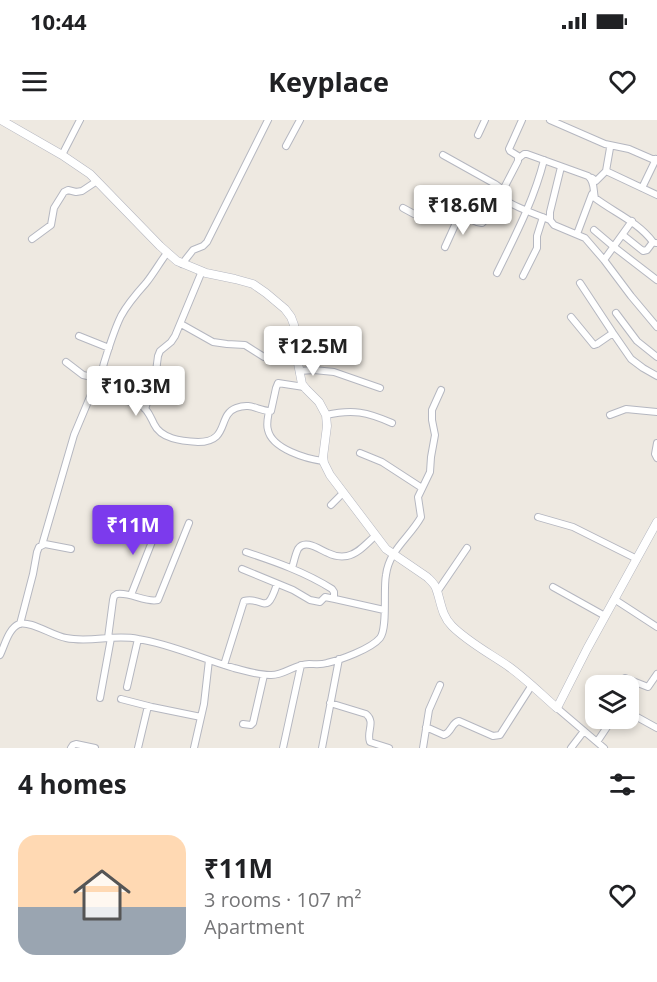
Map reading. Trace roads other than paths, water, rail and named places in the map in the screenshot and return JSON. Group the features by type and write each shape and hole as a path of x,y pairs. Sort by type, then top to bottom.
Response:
{"street":[{"path":"1,120 90,174 167,253 182,264 202,272 253,284 285,309 294,325 297,360 304,387 319,402 326,415 323,461 343,493 382,546 433,583 446,620 452,627 519,674 604,748"},
{"path":"62,155 80,120"},
{"path":"182,264 193,250 207,242 268,120"},
{"path":"286,146 300,120"},
{"path":"478,135 485,120"},
{"path":"519,158 509,149 522,120"},
{"path":"550,120 605,144 623,147 657,159 642,188"},
{"path":"610,148 606,171 596,181 527,153 524,154 519,158 503,190 503,195 506,200 585,238 657,327"},
{"path":"443,155 503,190"},
{"path":"497,273 528,211 540,179 544,160"},
{"path":"523,276 537,248 537,236 550,212 561,167"},
{"path":"606,171 657,195"},
{"path":"591,178 596,198 632,222 655,243 643,251 623,235"},
{"path":"33,239 51,225 54,208 64,192 81,191 97,181"},
{"path":"577,234 591,194"},
{"path":"403,208 416,214 426,202 430,202 482,223 506,200"},
{"path":"445,247 460,214"},
{"path":"604,260 632,222"},
{"path":"594,230 657,280"},
{"path":"167,253 122,316 101,379 102,389 116,398 137,403 145,409 159,432 172,438 197,442 213,439 218,435 228,415 235,408 251,406 269,411"},
{"path":"145,409 155,379 160,351 171,342 181,324 202,272"},
{"path":"580,283 637,364 657,376"},
{"path":"616,313 637,341 657,357"},
{"path":"571,317 594,345 613,333"},
{"path":"181,324 213,342 245,345 264,357 284,356 297,360"},
{"path":"79,336 110,348"},
{"path":"66,362 83,375 101,379"},
{"path":"299,371 334,372 380,388"},
{"path":"20,624 37,552 42,545 74,435 95,385 91,378"},
{"path":"304,387 278,383 271,411 269,411 267,428 273,440 298,455 323,461"},
{"path":"0,655 12,630 26,623 66,639 128,637 138,639 264,675 280,674 302,664 325,664 367,647 380,638 384,628 385,576 389,563 421,515 418,497 430,472 435,435 432,410 441,390"},
{"path":"610,415 627,410 657,412"},
{"path":"326,415 344,412 368,413 392,423"},
{"path":"657,443 655,454 657,458"},
{"path":"360,453 382,462 422,488"},
{"path":"332,505 343,493"},
{"path":"538,517 573,527 637,559"},
{"path":"129,520 151,528 155,534 131,595"},
{"path":"557,708 657,522"},
{"path":"100,698 114,596 122,593 152,601 158,600 189,523"},
{"path":"292,568 301,546 315,546 333,555 348,556 358,551 375,536"},
{"path":"42,545 50,544 71,549"},
{"path":"437,592 467,548"},
{"path":"246,552 312,576 332,589 335,598"},
{"path":"242,569 315,601 322,601 325,597 335,598 384,610"},
{"path":"224,665 244,601 263,604 269,602 277,584"},
{"path":"553,587 605,616"},
{"path":"614,599 657,627"},
{"path":"127,687 138,639"},
{"path":"322,748 339,659"},
{"path":"194,748 209,660"},
{"path":"283,748 302,664"},
{"path":"639,683 648,687 657,674"},
{"path":"243,724 253,723 264,675"},
{"path":"423,748 429,710 440,685"},
{"path":"426,727 444,735 449,733 454,723 459,721 493,736 500,735 532,685"},
{"path":"121,699 201,717"},
{"path":"330,703 366,714 371,721 370,742 389,748"},
{"path":"138,748 148,706"},
{"path":"639,718 657,728"},
{"path":"597,742 606,729"},
{"path":"571,748 584,731"},
{"path":"71,748 76,744 95,748"}]}
